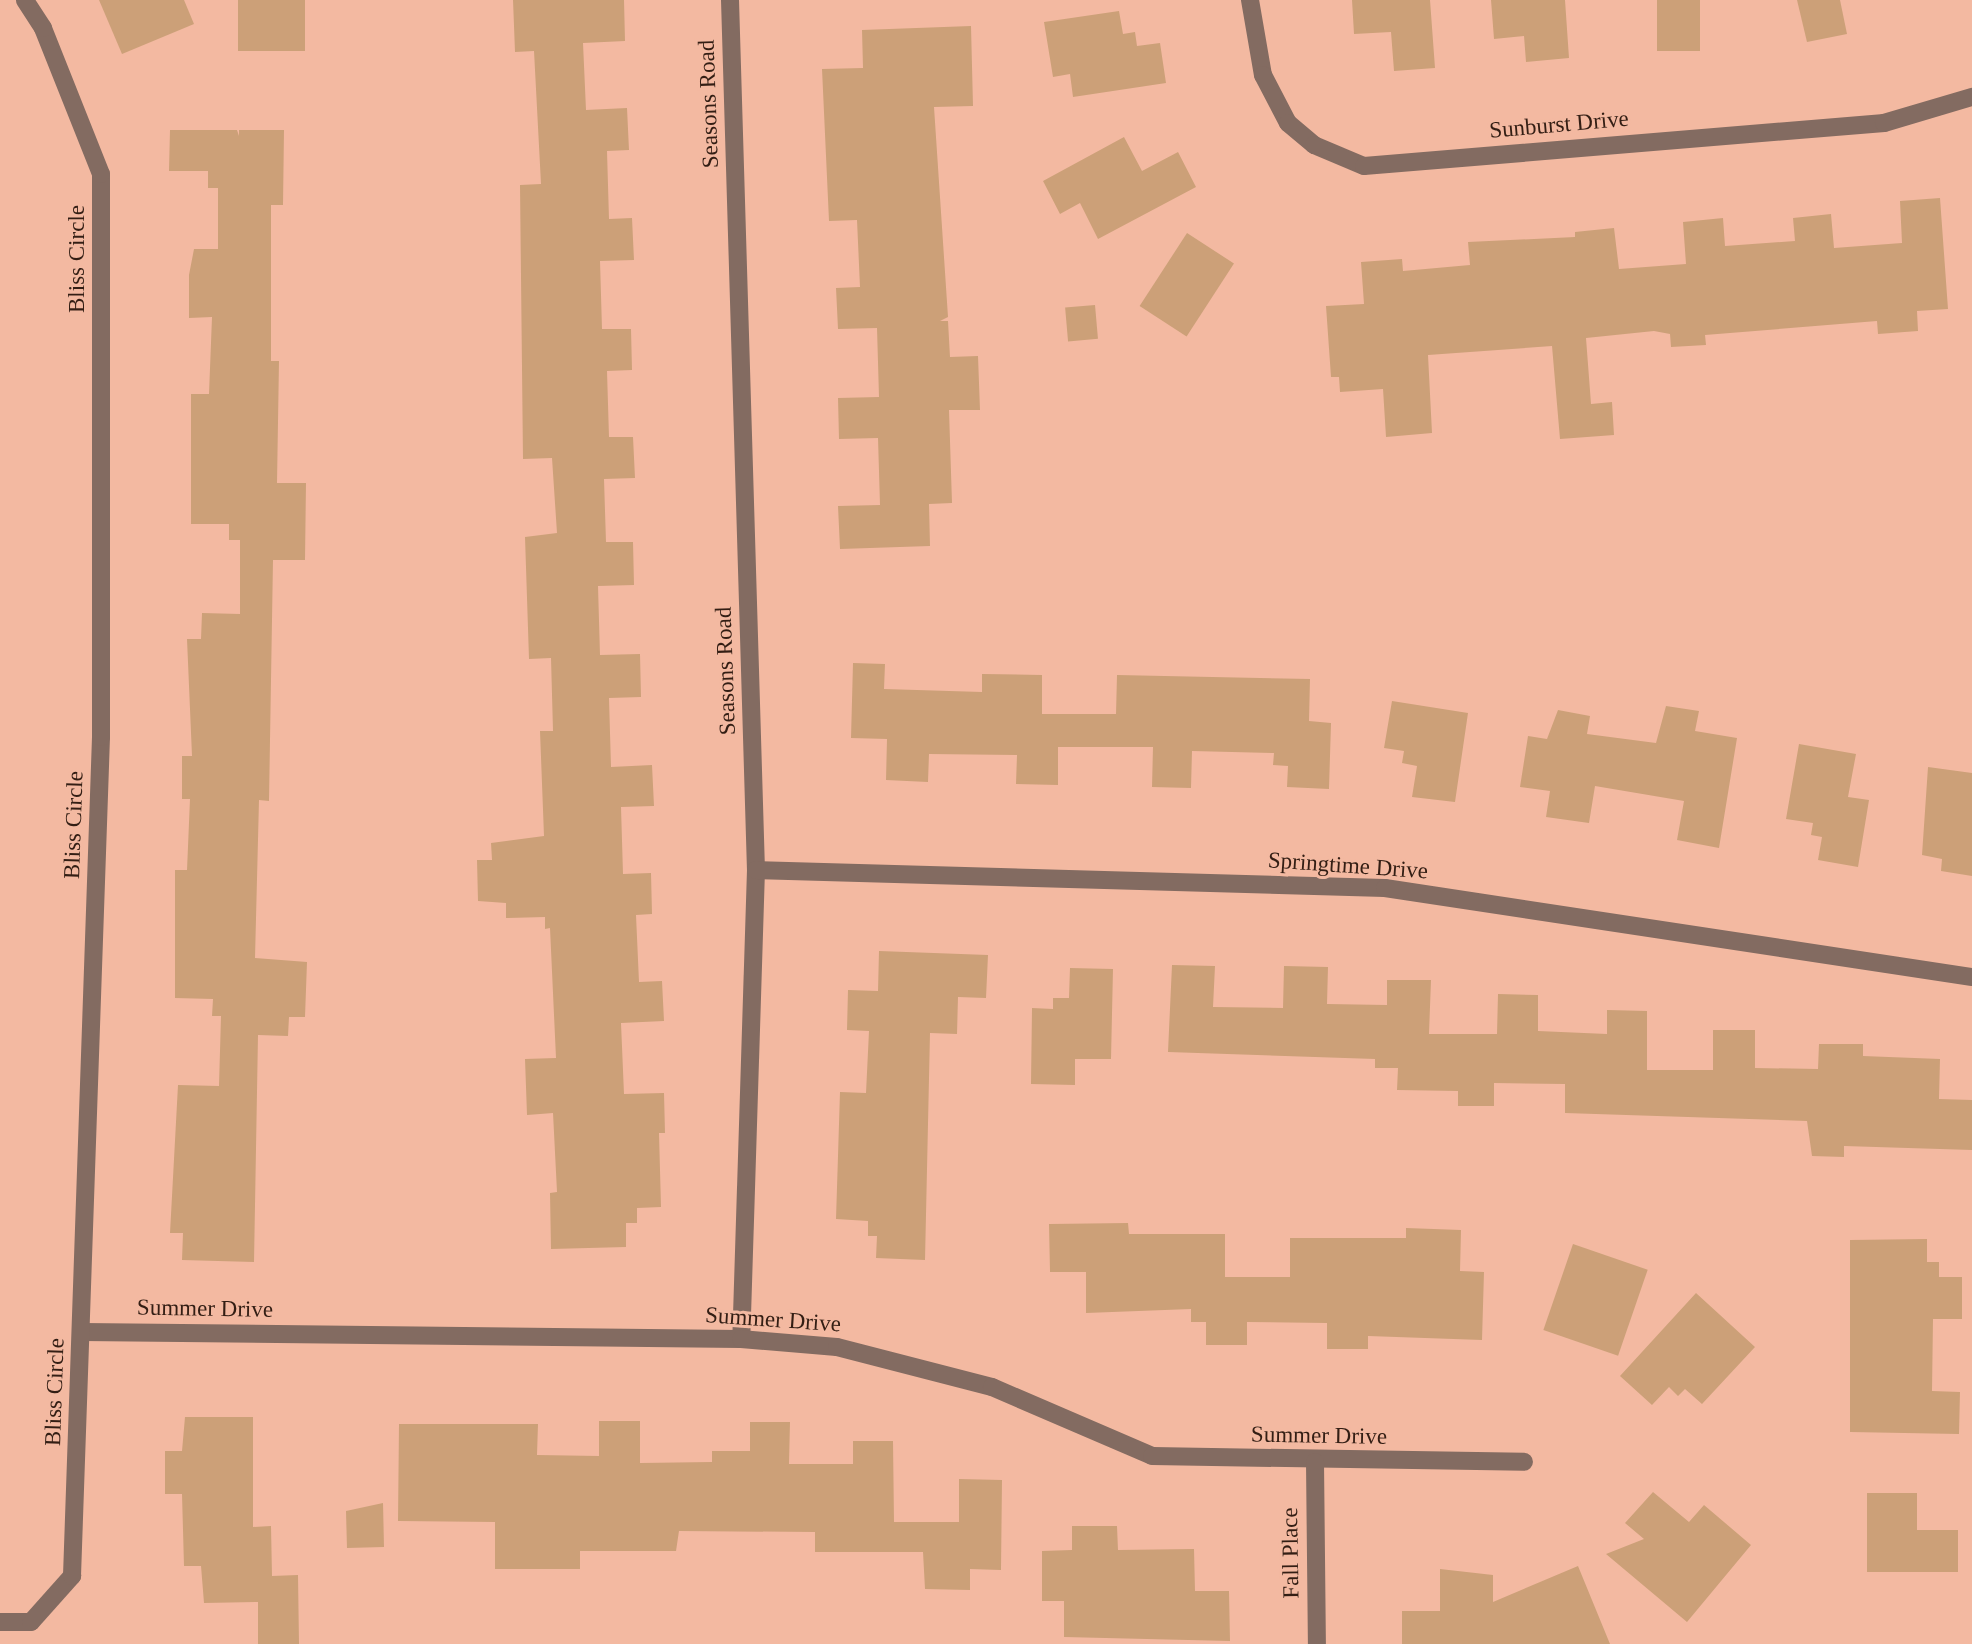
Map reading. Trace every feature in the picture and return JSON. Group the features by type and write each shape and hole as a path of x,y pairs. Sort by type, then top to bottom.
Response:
{"street":[{"name":"Bliss Circle","path":"0,1622 31,1622 72,1576 102,737 102,174 43,28 25,0"},
{"name":"Seasons Road","path":"730,0 756,870 741,1339"},
{"name":"Sunburst Drive","path":"1250,0 1263,75 1288,123 1314,145 1364,166 1884,123 1972,97"},
{"name":"Springtime Drive","path":"756,870 1385,888 1972,976"},
{"name":"Summer Drive","path":"82,1332 741,1339 837,1347 992,1387 1152,1457 1315,1462 1524,1462"},
{"name":"Fall Place","path":"1315,1462 1317,1644"}],"building":[{"path":"99,0 184,0 194,24 122,54"},
{"path":"238,0 305,0 305,51 238,51"},
{"path":"513,0 624,0 625,41 583,43 586,110 627,108 629,150 607,151 609,219 632,218 634,260 600,261 602,329 631,329 632,370 607,371 609,437 633,437 635,478 604,479 606,542 633,542 634,585 598,586 600,655 640,654 641,697 609,698 611,767 652,765 654,806 621,807 623,874 651,873 652,914 636,915 639,982 662,981 664,1021 621,1023 624,1094 664,1093 665,1133 659,1133 661,1207 637,1208 637,1223 626,1223 626,1247 551,1249 550,1193 557,1192 553,1113 527,1115 525,1059 556,1058 550,928 545,929 545,917 506,918 506,903 478,901 477,860 492,860 491,843 544,836 540,731 553,731 551,658 529,659 525,537 557,533 552,458 523,459 520,185 541,184 534,51 515,52"},
{"path":"1352,0 1430,0 1435,68 1394,71 1391,32 1354,34"},
{"path":"1491,0 1565,0 1569,58 1526,62 1524,36 1494,39"},
{"path":"1657,0 1700,0 1700,51 1657,51"},
{"path":"1797,0 1840,0 1847,34 1807,42"},
{"path":"1119,11 1123,34 1135,32 1137,46 1160,43 1166,83 1073,97 1070,74 1053,77 1044,22"},
{"path":"971,26 973,106 934,107 948,317 940,321 948,321 950,357 978,356 980,410 949,410 952,503 929,504 930,546 840,549 838,506 880,505 878,438 839,439 838,398 879,397 877,328 838,329 836,288 860,287 857,220 829,221 822,69 863,68 862,30"},
{"path":"170,130 237,130 239,136 239,130 284,130 283,205 271,205 271,361 279,361 277,483 306,483 305,560 273,560 269,801 259,800 255,958 307,962 305,1017 289,1017 288,1036 258,1035 254,1262 182,1260 183,1233 170,1233 178,1085 219,1086 221,1016 212,1016 213,999 175,998 175,870 187,870 190,799 182,799 182,756 192,756 187,639 201,639 202,613 240,614 240,540 229,540 229,524 191,524 191,394 209,394 212,317 189,318 189,275 194,249 218,249 218,188 208,188 208,171 169,171"},
{"path":"1124,137 1142,171 1178,152 1196,187 1098,239 1080,203 1060,214 1043,181"},
{"path":"1940,198 1948,309 1917,311 1918,331 1878,334 1877,321 1705,335 1706,345 1671,347 1670,334 1654,331 1586,338 1591,404 1612,402 1614,435 1560,439 1552,346 1428,355 1432,433 1386,437 1383,389 1340,392 1339,377 1331,377 1326,306 1364,304 1361,262 1402,259 1403,271 1470,265 1468,242 1575,237 1575,232 1614,228 1619,269 1686,264 1683,222 1723,218 1725,246 1795,241 1793,218 1831,214 1834,248 1902,243 1900,201"},
{"path":"1187,233 1234,263 1187,336 1140,306"},
{"path":"1095,305 1098,339 1068,341 1065,308"},
{"path":"853,663 885,664 884,689 982,692 982,674 1042,675 1042,714 1116,714 1117,675 1310,679 1309,721 1331,723 1329,789 1287,787 1288,766 1273,765 1274,753 1192,751 1191,788 1152,787 1153,747 1058,747 1058,785 1016,784 1017,755 929,754 928,782 886,780 887,739 851,738"},
{"path":"1392,701 1468,713 1455,802 1412,797 1417,766 1402,763 1404,751 1384,748"},
{"path":"1666,706 1699,711 1695,731 1737,738 1719,848 1677,840 1684,801 1595,786 1589,823 1546,817 1550,791 1520,787 1528,736 1547,739 1558,710 1590,716 1587,734 1656,743"},
{"path":"1799,744 1856,754 1848,797 1869,800 1858,867 1818,860 1822,837 1811,835 1813,823 1786,819"},
{"path":"1928,767 1972,773 1972,876 1941,871 1942,859 1922,855"},
{"path":"879,951 988,955 986,998 958,997 957,1034 930,1033 925,1260 876,1258 877,1236 868,1236 868,1221 836,1219 840,1092 866,1093 869,1031 847,1030 848,990 878,991"},
{"path":"1172,965 1215,966 1213,1007 1283,1008 1284,966 1328,967 1327,1004 1387,1005 1387,980 1431,980 1429,1034 1497,1034 1498,994 1538,995 1538,1031 1607,1034 1607,1010 1647,1011 1647,1070 1713,1070 1713,1030 1755,1030 1755,1068 1818,1069 1819,1044 1863,1044 1863,1056 1940,1059 1939,1099 1972,1100 1972,1150 1844,1146 1844,1157 1812,1156 1807,1121 1565,1113 1565,1084 1494,1083 1494,1106 1458,1106 1458,1091 1397,1090 1398,1068 1375,1068 1375,1059 1168,1052"},
{"path":"1070,968 1113,969 1111,1059 1075,1059 1075,1085 1031,1084 1032,1008 1053,1009 1053,998 1069,998"},
{"path":"1128,1223 1129,1234 1225,1234 1225,1277 1290,1277 1290,1238 1406,1238 1406,1228 1461,1230 1460,1271 1484,1272 1482,1340 1368,1336 1368,1349 1327,1349 1327,1323 1247,1322 1247,1345 1206,1345 1206,1322 1191,1322 1191,1309 1086,1313 1086,1272 1050,1272 1049,1224"},
{"path":"1927,1239 1927,1262 1939,1262 1939,1277 1962,1277 1962,1319 1933,1319 1932,1391 1960,1392 1959,1434 1850,1432 1850,1240"},
{"path":"1573,1244 1648,1270 1618,1356 1543,1330"},
{"path":"1696,1293 1755,1347 1702,1404 1685,1389 1678,1396 1669,1387 1652,1405 1620,1376"},
{"path":"185,1417 253,1417 253,1527 271,1526 272,1576 298,1575 299,1644 258,1644 258,1602 204,1603 201,1566 184,1566 182,1494 165,1494 165,1451 182,1451"},
{"path":"599,1421 640,1421 640,1463 712,1462 712,1451 750,1451 750,1422 790,1422 789,1464 853,1464 853,1441 893,1441 894,1522 959,1522 959,1479 1002,1480 1001,1570 970,1569 970,1590 925,1589 923,1552 815,1552 815,1532 679,1531 676,1551 580,1551 580,1569 495,1569 495,1522 398,1521 399,1424 538,1424 537,1455 599,1456"},
{"path":"1653,1492 1689,1522 1704,1505 1751,1545 1687,1622 1606,1554 1644,1539 1625,1523"},
{"path":"1867,1493 1917,1493 1917,1530 1958,1530 1958,1572 1867,1572"},
{"path":"383,1503 384,1547 347,1548 346,1511"},
{"path":"1072,1526 1117,1526 1118,1550 1194,1549 1195,1591 1229,1591 1230,1641 1064,1637 1064,1601 1042,1601 1042,1551 1072,1550"},
{"path":"1578,1566 1610,1644 1402,1644 1402,1611 1440,1611 1440,1569 1493,1575 1493,1602"}]}
